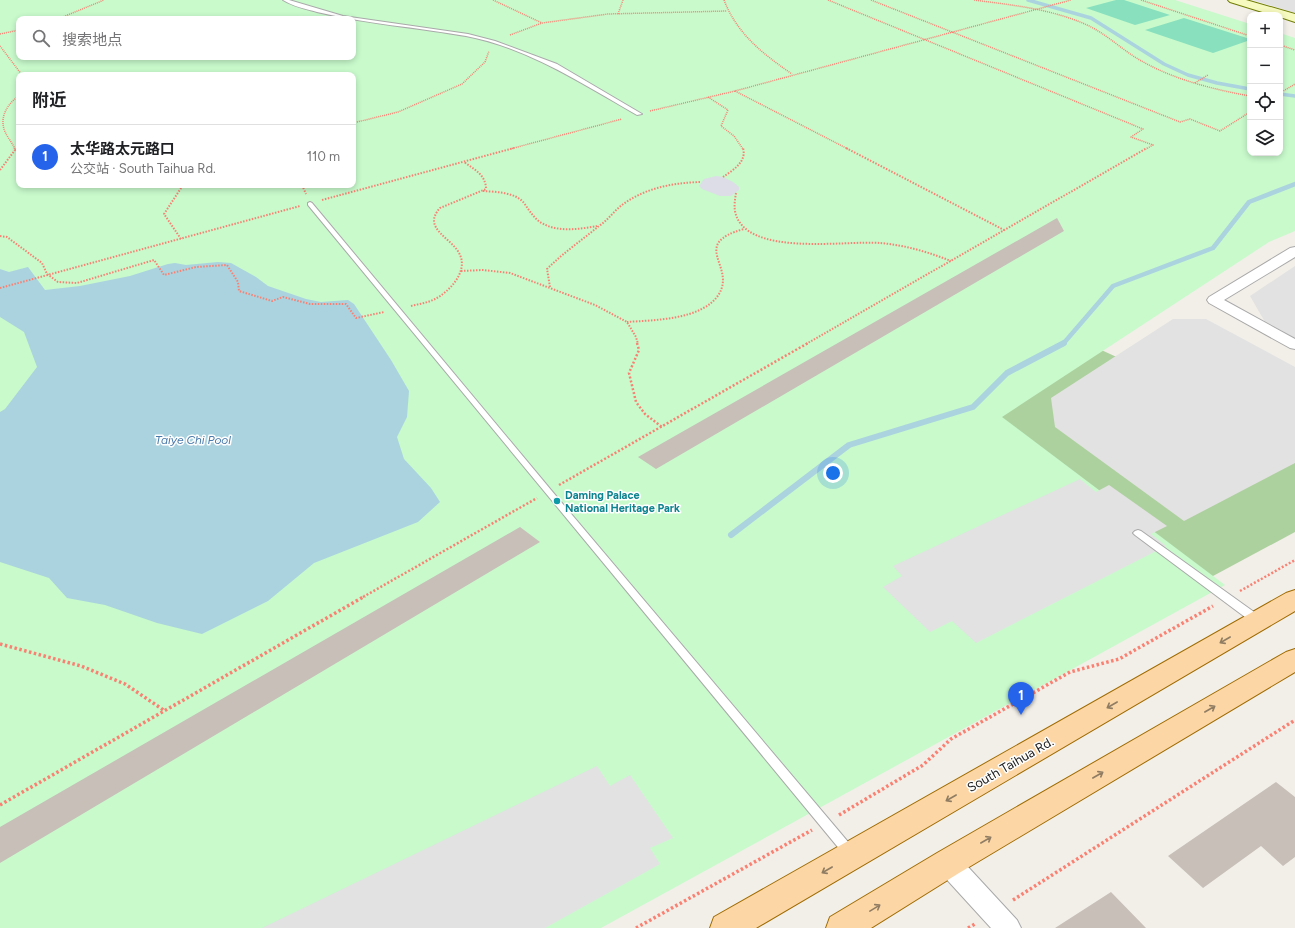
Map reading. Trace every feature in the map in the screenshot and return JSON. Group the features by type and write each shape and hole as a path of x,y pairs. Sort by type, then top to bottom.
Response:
{"main road":[{"name":"South Taihua Rd.","path":"726,928 1295,599"},
{"path":"842,928 948,863 1295,659"}],"street":[{"path":"1230,1 1260,12"},
{"path":"1230,1 1295,18"},
{"path":"1283,20 1295,23"},
{"path":"1295,251 1214,300 1295,345"},
{"path":"948,863 1001,920"}],"lane":[{"path":"285,0 338,16"},
{"path":"356,19 468,35 523,52 555,65 639,114"},
{"path":"310,204 548,492 852,855"},
{"path":"1138,532 1258,621"}],"path":[{"path":"66,16 91,7 104,0"},
{"path":"493,0 542,23"},
{"path":"618,14 623,0"},
{"path":"724,0 731,19 761,53 792,74"},
{"path":"0,805 1153,145 1131,137 1143,129 828,0"},
{"path":"871,0 1180,122 1190,119 1220,131 1247,114"},
{"path":"974,0 1036,9 1087,25 1137,59 1172,77 1247,95"},
{"path":"0,288 639,114 735,90 1071,0"},
{"path":"1141,0 1247,35"},
{"path":"356,122 398,112 462,84 485,62 493,42 542,23 618,14 727,10"},
{"path":"0,34 16,31"},
{"path":"0,46 20,72"},
{"path":"1283,47 1295,50"},
{"path":"1196,83 1208,75"},
{"path":"1283,91 1295,84"},
{"path":"735,90 1004,230"},
{"path":"708,97 728,110 721,126 736,137 744,151 745,157 742,163 723,177"},
{"path":"0,170 15,150 10,137 3,128 3,113 8,105 16,98"},
{"path":"397,310 434,299 448,288 461,271 462,262 460,254 437,228 433,218 434,212 450,202 486,189 483,176 464,162"},
{"path":"550,287 547,269 600,226 621,206 645,193 672,184 700,182"},
{"path":"181,188 164,214 181,239"},
{"path":"482,191 513,196 522,201 533,217 545,225 555,229 574,230 600,226"},
{"path":"736,193 734,206 736,214 745,228 762,238 787,244 805,245 856,241 891,243 916,248 951,261"},
{"path":"627,322 674,317 695,312 707,306 716,299 723,281 722,269 715,250 718,243 730,233 745,228"},
{"path":"0,236 7,237 42,263 47,274 58,282 78,283 154,260 164,275 196,267 227,265 238,282 239,291 272,301 283,297 310,304 346,304 356,318 367,315"},
{"path":"461,271 483,270 510,273 595,305 627,322 636,337 639,350 629,372 636,402 645,414 662,427"},
{"path":"636,928 825,823 904,777 922,765 951,739 964,731 1070,672 1119,659 1295,560"},
{"path":"0,644 81,666 125,684 165,711"},
{"path":"968,928 1001,920 1295,720"}],"green space":[{"name":"Daming Palace National Heritage Park","path":"0,0 1175,0 1247,23 1247,156 1283,156 1283,34 1295,38 1295,231 1269,242 1002,417 1225,585 601,928 0,928"},
{"path":"1116,0 1124,0 1170,15 1135,25 1086,8"},
{"path":"1184,18 1247,38 1247,41 1213,53 1145,30"},
{"path":"1097,348 1295,439 1295,532 1200,583 974,417"}],"shaded area":[{"path":"1253,0 1295,0 1295,13"},
{"path":"716,176 723,177 733,182 739,187 739,190 731,196 720,196 702,189 699,186 704,179"},
{"path":"1295,266 1295,338 1265,322 1250,296"},
{"path":"1173,319 1206,319 1295,367 1295,463 1184,521 1055,427 1051,398"},
{"path":"1080,479 1096,492 1109,485 1167,526 1151,534 1166,546 976,643 952,621 930,632 883,587 902,576 893,566"},
{"path":"597,766 610,786 630,775 673,838 650,848 660,864 545,928 262,928"}],"water":[{"name":"Taiye Chi Pool","path":"218,262 231,263 256,277 268,286 306,299 321,302 348,300 354,304 391,360 409,391 407,417 397,437 404,459 431,488 440,502 418,522 314,563 268,601 202,634 157,623 105,605 67,598 49,578 0,562 0,412 5,409 37,367 24,332 0,317 0,269 9,272 28,267 45,290 80,286 130,276 168,264 175,263 186,265"}],"building":[{"path":"1057,218 1064,231 656,469 638,457"},
{"path":"520,527 540,542 0,863 0,827"},
{"path":"1276,782 1295,797 1295,857 1283,866 1261,846 1203,888 1168,856"},
{"path":"1111,892 1146,928 1055,928"}],"waterway":[{"path":"1028,0 1091,18 1164,64 1188,75 1217,83 1247,88"},
{"path":"1283,94 1295,96"},
{"path":"1064,343 1113,286 1213,248 1249,202 1295,184"},
{"path":"731,535 849,445 973,407 1007,373 1064,343"}],"place":[{"name":"Daming Palace National Heritage Park","path":"557,501"},
{"name":"太华路太元路口","path":"1021,715"}]}
